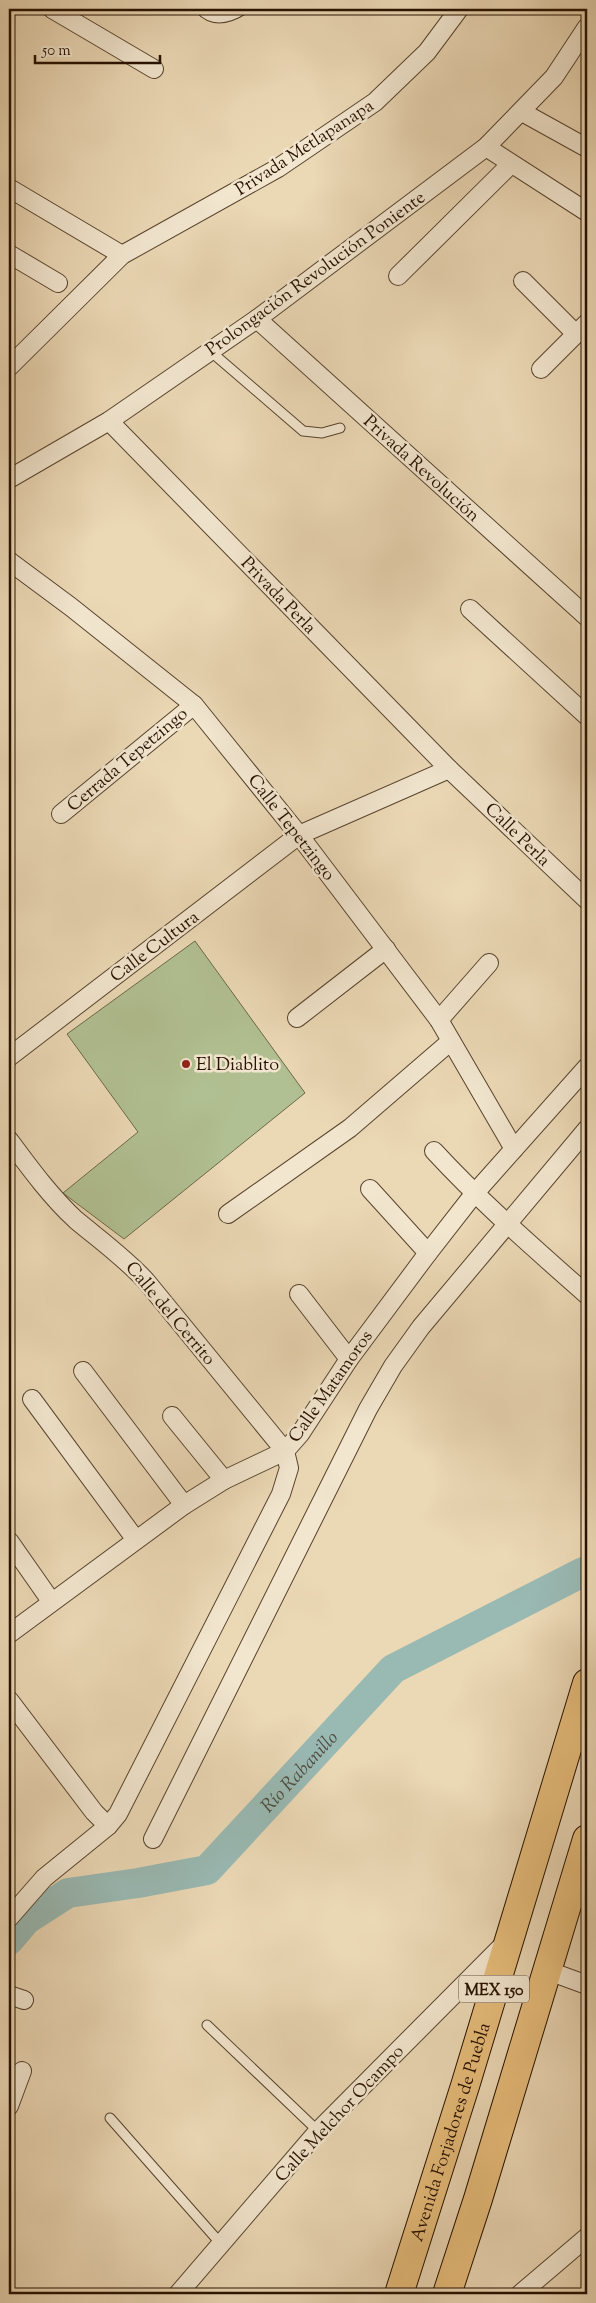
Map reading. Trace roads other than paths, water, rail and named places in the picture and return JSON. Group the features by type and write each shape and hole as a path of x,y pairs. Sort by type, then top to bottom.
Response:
{"main road":[{"name":"Avenida Forjadores de Puebla","path":"399,2294 587,1683"},
{"name":"MEX 150","path":"447,2294 478,2199 587,1839"}],"street":[{"path":"52,9 154,69"},
{"name":"Privada Metlapanapa","path":"9,367 122,255 278,168 375,102 427,52 459,9"},
{"name":"Prolongación Revolución Poniente","path":"9,479 108,421 209,350 257,319 486,147 554,77 587,27"},
{"path":"522,112 587,148"},
{"path":"486,147 587,212"},
{"path":"398,276 511,164"},
{"path":"9,188 122,255"},
{"path":"9,254 58,283"},
{"path":"523,281 582,328 541,369"},
{"name":"Privada Revolución","path":"257,319 587,616"},
{"name":"Privada Perla","path":"108,421 449,768"},
{"name":"Calle Tepetzingo","path":"9,561 172,685 194,704 300,835 438,1020 514,1149"},
{"path":"470,608 587,716"},
{"name":"Cerrada Tepetzingo","path":"61,814 194,704"},
{"name":"Calle Cultura","path":"9,1058 300,835 449,768"},
{"name":"Calle Perla","path":"449,768 587,900"},
{"path":"297,1018 386,949"},
{"path":"438,1020 489,963"},
{"path":"228,1214 350,1128 452,1041"},
{"name":"Calle Matamoros","path":"9,1634 51,1601 184,1505 224,1480 285,1451 300,1434 349,1358 474,1194 587,1067"},
{"path":"152,1839 368,1408 393,1366 422,1328 587,1129"},
{"name":"Calle del Cerrito","path":"9,1140 16,1163 75,1219 128,1261 285,1451"},
{"path":"434,1151 474,1194 587,1295"},
{"path":"370,1189 428,1253"},
{"path":"299,1294 349,1358"},
{"path":"83,1371 184,1505"},
{"path":"32,1398 136,1540"},
{"path":"172,1416 224,1480"},
{"path":"9,1918 44,1878 108,1826 118,1814 281,1494 288,1468 285,1451"},
{"path":"9,1541 51,1601"},
{"path":"9,1700 94,1812 108,1826"},
{"name":"Calle Melchor Ocampo","path":"178,2294 318,2131 509,1939"},
{"path":"546,1970 587,1985"},
{"path":"9,2106 22,2071"},
{"path":"520,2294 587,2238"}],"lane":[{"path":"200,9 214,17 223,19 244,9"},
{"path":"209,350 303,431 322,433 340,428"},
{"path":"206,2025 318,2131"},
{"path":"110,2118 221,2244"}],"waterway":[{"name":"Río Rabanillo","path":"9,1940 26,1920 68,1893 138,1883 207,1870 393,1669 583,1572"}],"place":[{"name":"El Diablito","path":"186,1064"}]}
